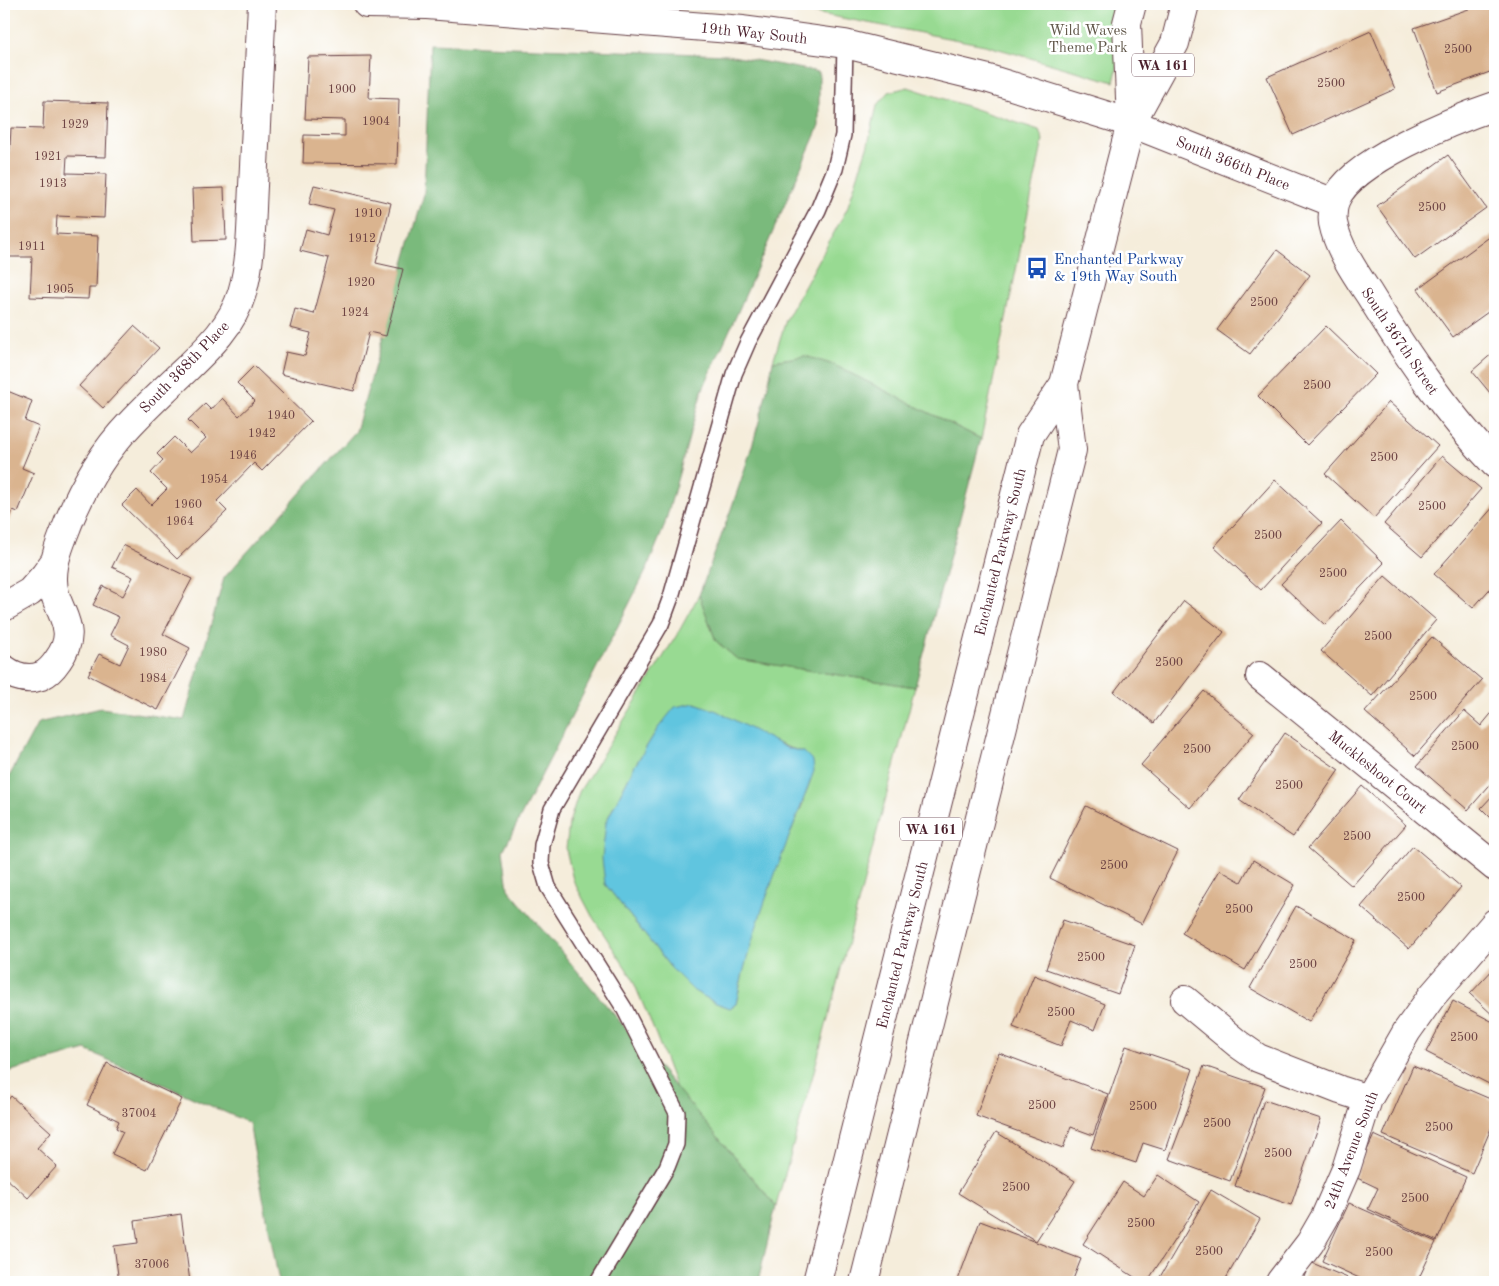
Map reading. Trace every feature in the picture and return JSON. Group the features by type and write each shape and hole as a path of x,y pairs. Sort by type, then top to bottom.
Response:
{"street":[{"name":"South 368th Place","path":"4,669 15,676 36,678 44,675 55,665 65,648 68,633 63,613 57,604 52,586 55,561 72,512 109,450 129,426 220,334 239,303 245,280 249,246 262,4"},
{"name":"19th Way South","path":"367,4 427,5 734,29 845,44 989,79 1131,123"},
{"name":"Enchanted Parkway South","path":"1131,123 1127,23 1132,4"},
{"name":"Enchanted Parkway South","path":"817,1282 1030,435 1064,384 1131,123 1175,43 1185,4"},
{"path":"1334,203 1346,184 1371,164 1425,135 1495,106"},
{"name":"South 366th Place","path":"1131,123 1334,203"},
{"name":"South 367th Street","path":"1334,203 1333,219 1337,237 1362,283 1440,400 1495,464"},
{"name":"Enchanted Parkway South","path":"864,1282 1072,450 1064,384"},
{"name":"South 368th Place","path":"4,607 30,592 45,576 55,561"},
{"name":"Muckleshoot Court","path":"1260,676 1495,867"},
{"name":"24th Avenue South","path":"1280,1282 1310,1243 1325,1217 1346,1169 1368,1099 1417,1017 1495,923"},
{"path":"1184,1000 1258,1058 1368,1099"}],"lane":[{"path":"598,1282 667,1167 676,1144 677,1113 624,1008 548,886 541,863 542,845 552,809 661,624 674,587 734,374 748,342 818,210 835,168 843,135 845,44"}],"green space":[{"name":"Wild Waves Theme Park","path":"767,4 1132,4 1114,82 985,45"},
{"path":"430,44 727,55 819,72 819,126 702,391 664,527 646,571 503,851 508,889 776,1206 758,1282 279,1282 249,1123 86,1050 4,1073 4,786 38,723 101,708 184,720 224,578 356,431 424,194"},
{"path":"908,87 1039,130 1043,140 981,439 834,365 805,356 773,361 786,320 847,209 868,144 877,106 889,92"},
{"path":"805,356 834,365 981,439 915,687 737,659 716,641 699,595 751,450 773,361"},
{"path":"699,595 716,641 737,659 915,687 813,1075 776,1206 676,1088 631,976 592,916 573,880 566,849 569,823 579,792 678,633","holes":["695,703 776,743 804,752 803,803 783,850 749,945 736,1004 694,991 671,968 605,884 606,822 634,767 658,728"]}],"water":[{"path":"695,703 717,711 787,748 804,752 813,761 814,771 760,915 736,1004 730,1008 694,991 671,968 605,884 602,858 606,822 634,767 658,728 675,707"}],"building":[{"path":"1483,4 1495,4 1495,70 1437,92 1414,28"},
{"path":"1371,31 1395,89 1293,135 1267,77"},
{"path":"371,56 369,98 399,99 397,164 303,163 304,135 345,136 345,120 305,119 308,57"},
{"path":"44,101 108,103 106,157 67,156 66,173 106,174 104,218 57,216 56,234 98,236 96,288 89,288 88,299 30,297 32,257 4,257 11,128 43,129"},
{"path":"1448,155 1486,208 1415,259 1377,206"},
{"path":"314,185 391,203 376,263 403,269 386,336 369,332 354,391 281,374 286,352 305,356 311,333 290,328 295,309 314,314 329,258 300,251 306,229 327,235 334,210 309,204"},
{"path":"224,188 226,240 194,241 192,189"},
{"path":"1495,233 1495,307 1453,337 1418,289"},
{"path":"1277,250 1310,275 1250,354 1217,330"},
{"path":"134,326 159,348 103,408 79,386"},
{"path":"1326,326 1376,374 1307,445 1258,396"},
{"path":"1495,351 1495,399 1472,371"},
{"path":"254,366 311,421 262,471 254,463 217,501 227,511 177,559 122,505 137,490 151,505 167,489 151,473 163,460 157,454 174,437 190,453 206,438 188,420 205,404 211,410 222,398 239,416 255,401 237,383"},
{"path":"5,390 32,401 25,421 39,427 22,468 34,473 18,512 13,510 4,533 4,394"},
{"path":"1389,402 1438,446 1374,518 1325,474"},
{"path":"1442,456 1481,489 1422,557 1384,524"},
{"path":"1275,480 1322,523 1261,590 1214,547"},
{"path":"1495,505 1495,583 1473,608 1434,574"},
{"path":"1341,521 1384,563 1325,625 1281,584"},
{"path":"123,545 192,579 163,634 190,648 158,710 88,675 99,654 120,664 129,645 110,635 119,617 93,605 103,586 123,596 133,577 112,567"},
{"path":"1385,576 1436,620 1372,696 1321,651"},
{"path":"1184,601 1224,632 1154,723 1114,692"},
{"path":"1432,637 1482,680 1415,756 1365,712"},
{"path":"1204,691 1254,733 1190,808 1141,765"},
{"path":"1495,709 1495,779 1468,810 1417,766 1464,711 1481,726"},
{"path":"1285,733 1339,770 1293,837 1239,800"},
{"path":"1362,786 1406,825 1352,886 1308,848"},
{"path":"1495,793 1495,822 1481,808"},
{"path":"1086,806 1178,851 1142,924 1050,878"},
{"path":"1413,846 1461,887 1409,949 1361,907"},
{"path":"1253,860 1295,885 1245,970 1182,933 1220,870 1241,882"},
{"path":"1296,906 1356,940 1309,1022 1250,988"},
{"path":"1063,920 1135,945 1118,994 1046,969"},
{"path":"1495,967 1495,1017 1470,994"},
{"path":"1034,975 1105,1004 1095,1030 1071,1020 1061,1046 1013,1027"},
{"path":"1453,1001 1495,1023 1495,1087 1426,1052"},
{"path":"1126,1046 1193,1069 1165,1150 1143,1143 1136,1163 1091,1148"},
{"path":"999,1053 1108,1094 1093,1135 1071,1127 1063,1148 976,1116"},
{"path":"107,1063 182,1099 147,1170 112,1154 123,1132 116,1128 119,1121 87,1105"},
{"path":"1204,1066 1265,1087 1230,1181 1169,1159"},
{"path":"1413,1066 1495,1101 1495,1119 1472,1173 1383,1135"},
{"path":"11,1096 51,1132 37,1148 57,1166 28,1198 4,1176 4,1105"},
{"path":"1264,1100 1321,1119 1291,1205 1235,1186"},
{"path":"996,1132 1075,1181 1036,1241 958,1193"},
{"path":"1374,1135 1466,1177 1437,1241 1368,1209 1378,1188 1355,1177"},
{"path":"1158,1175 1199,1202 1147,1282 1142,1282 1083,1244 1123,1182 1144,1196"},
{"path":"1211,1190 1260,1219 1224,1282 1157,1282"},
{"path":"1349,1203 1436,1242 1417,1282 1368,1282 1322,1261"},
{"path":"181,1214 190,1282 119,1282 114,1246 138,1243 135,1221"},
{"path":"980,1221 1081,1259 1072,1282 964,1282 958,1280"},
{"path":"1310,1262 1357,1282 1302,1282"}],"place":[{"name":"Enchanted Parkway & 19th Way South","path":"1037,268"}]}
